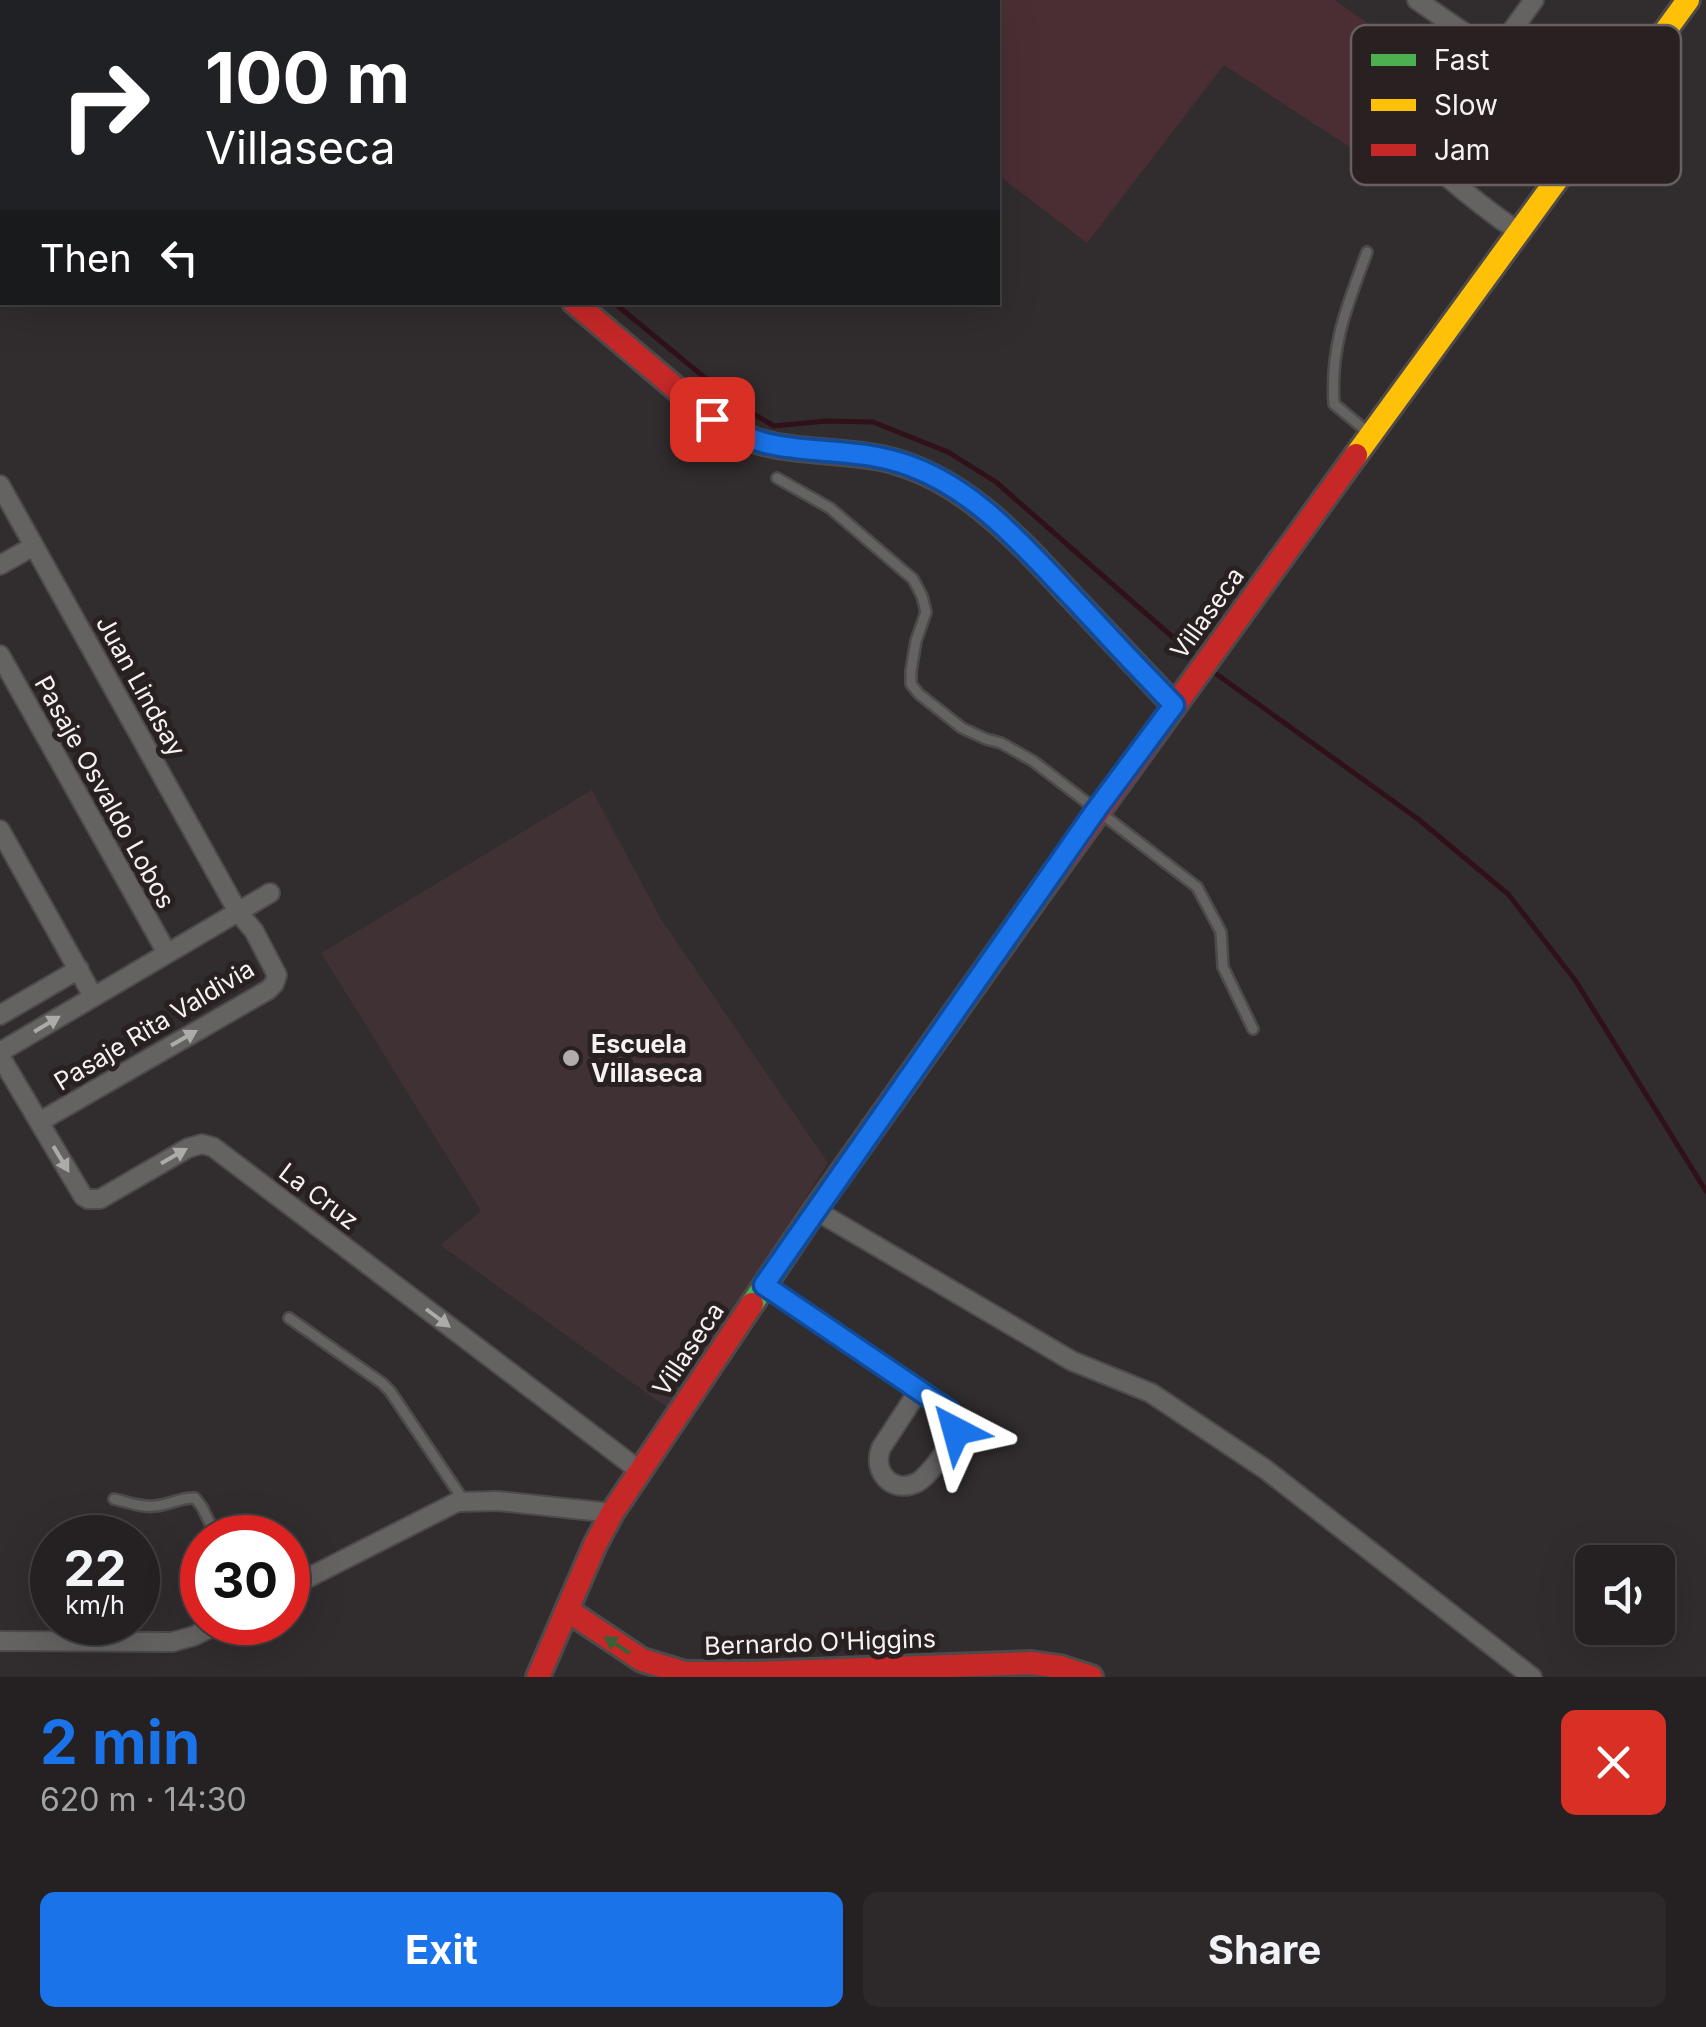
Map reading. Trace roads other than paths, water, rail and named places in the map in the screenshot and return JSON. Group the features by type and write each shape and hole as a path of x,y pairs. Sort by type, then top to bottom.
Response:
{"main road":[{"name":"Villaseca","path":"1670,25 1688,0"},
{"name":"Villaseca","path":"544,1675 567,1610 612,1513 764,1285 1096,810 1553,185"},
{"path":"578,305 712,419 734,433 777,447 895,461 959,492 1013,536 1174,705"},
{"name":"Bernardo O'Higgins","path":"567,1610 642,1660 685,1673 965,1671 1046,1664 1091,1677"}],"street":[{"path":"1416,0 1453,25"},
{"path":"1516,25 1534,0"},
{"path":"1456,185 1519,232"},
{"name":"Juan Lindsay","path":"0,485 238,912"},
{"path":"0,565 34,546"},
{"name":"Pasaje Osvaldo Lobos","path":"0,656 167,953"},
{"path":"0,830 94,996"},
{"path":"0,1054 270,893"},
{"name":"Pasaje Rita Valdivia","path":"39,1122 272,987 277,975 274,966 238,912"},
{"path":"2,1010 78,969"},
{"name":"La Cruz","path":"0,1054 84,1196 100,1200 188,1148 202,1144 212,1147 640,1471"},
{"path":"815,1210 1072,1361 1151,1393 1265,1468 1532,1677"},
{"path":"764,1285 919,1390 952,1413 956,1431 925,1476 903,1486 884,1477 878,1458 919,1390"},
{"path":"310,1577 442,1508 464,1501 612,1513"},
{"path":"0,1640 160,1642 180,1638"}],"lane":[{"path":"1366,252 1339,329 1332,381 1334,404 1371,434"},
{"path":"776,478 830,508 913,579 926,612 910,670 911,684 919,694 962,728 1033,761 1196,887 1220,932 1223,967 1254,1029"},
{"path":"289,1318 390,1391 464,1501"},
{"path":"114,1499 148,1507 196,1498 206,1515"}],"waterway":[{"path":"617,305 738,405 774,426 873,422 948,452 996,482 1192,654"},
{"path":"1215,673 1418,819 1508,894 1575,980 1706,1191"}],"place":[{"name":"Escuela Villaseca","path":"571,1058"}]}
